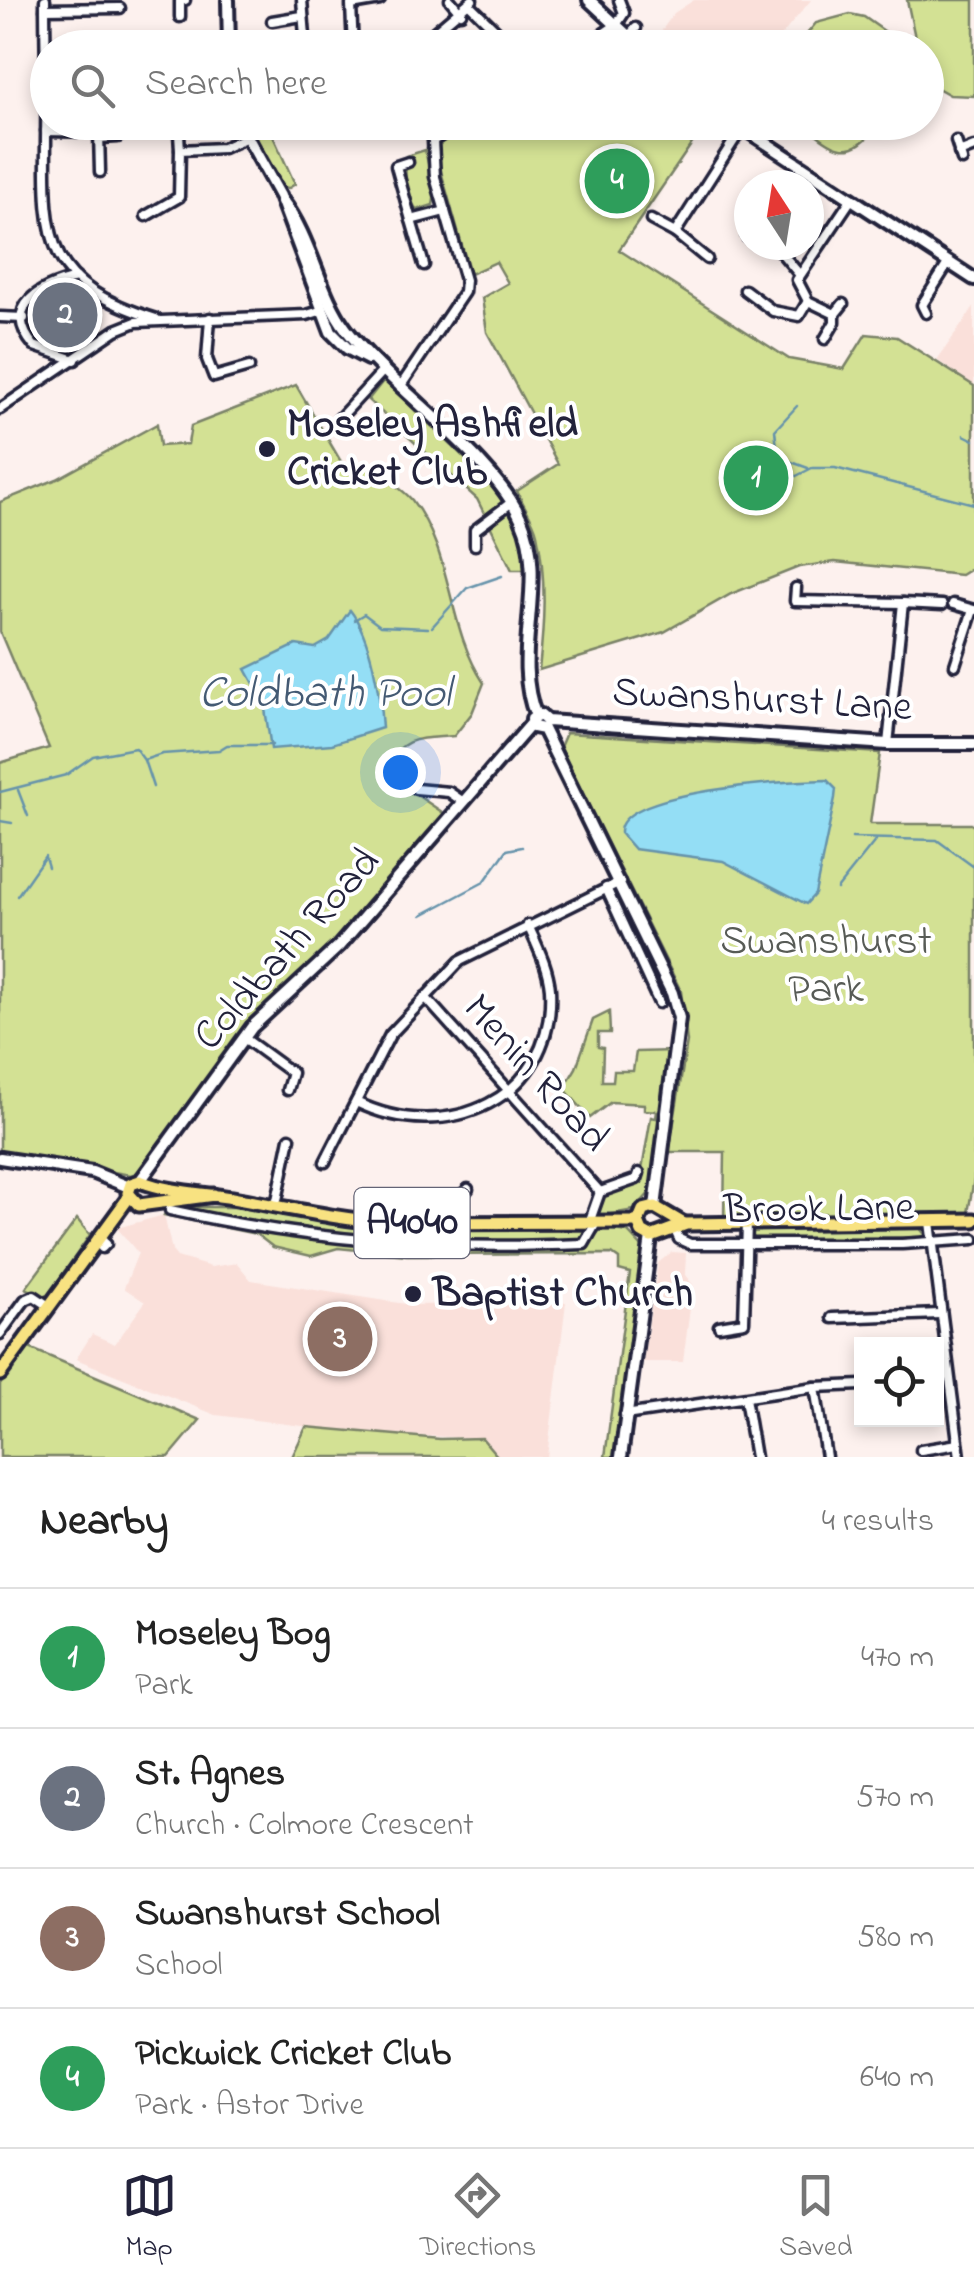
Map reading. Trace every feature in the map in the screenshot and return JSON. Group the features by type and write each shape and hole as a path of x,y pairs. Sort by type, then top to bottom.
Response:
{"main road":[{"name":"A4040","path":"0,1374 100,1242 110,1219 140,1193 214,1195 388,1223 638,1222"},
{"name":"Brook Lane","path":"655,1206 676,1227 970,1222"},
{"path":"655,1206 643,1210 638,1222 642,1232 651,1237 676,1227"}],"street":[{"path":"180,17 180,1 197,0"},
{"path":"228,0 229,30"},
{"path":"302,0 304,30"},
{"path":"352,30 350,3 380,0"},
{"path":"450,0 461,13"},
{"path":"589,0 616,25 627,30"},
{"path":"609,30 624,13 619,0"},
{"path":"438,30 471,2 497,30"},
{"path":"45,30 45,4 120,8"},
{"path":"272,21 302,16"},
{"path":"46,140 48,230 52,244 76,278 116,307 156,319"},
{"path":"100,172 101,140"},
{"path":"146,216 179,197 179,140"},
{"path":"180,150 223,148 242,140"},
{"path":"248,140 296,218 323,291 344,327 383,371 500,485 512,502 529,547 530,686 539,722 620,882 672,993 679,1018 655,1206"},
{"path":"400,387 466,287 434,165 435,140"},
{"path":"674,233 729,140"},
{"path":"761,140 974,280"},
{"path":"956,142 960,156 974,148"},
{"path":"408,162 396,166 424,265"},
{"path":"834,314 808,300 799,287 799,274 852,198"},
{"path":"411,220 445,211"},
{"path":"651,220 707,259"},
{"path":"787,260 799,274"},
{"path":"910,304 924,309 949,262"},
{"path":"75,360 34,346 24,318 26,303 37,290 76,278"},
{"path":"745,290 786,315 798,316 808,300"},
{"path":"323,291 323,310 338,341 374,361"},
{"path":"834,314 844,304"},
{"path":"116,307 116,330"},
{"path":"0,410 116,330 156,319 307,316 323,310"},
{"path":"825,339 835,322 834,314"},
{"path":"0,317 24,318"},
{"path":"210,318 207,358 214,377 249,367"},
{"path":"336,422 366,394 383,371"},
{"path":"476,545 475,530 512,502"},
{"path":"796,588 795,601 942,606"},
{"path":"888,744 903,603"},
{"path":"954,604 974,610 955,666"},
{"name":"Swanshurst Lane","path":"539,722 888,744 974,744"},
{"name":"Coldbath Road","path":"140,1193 244,1038 272,1004 339,946 462,802 539,722"},
{"path":"416,789 449,792 462,802"},
{"path":"325,1162 390,1034 460,962 528,924 620,882"},
{"path":"606,888 659,1004"},
{"path":"356,1102 400,1119 440,1120 474,1112 509,1090 536,1053 550,1006 546,965 528,924"},
{"name":"Menin Road","path":"426,997 600,1192"},
{"path":"244,1038 292,1073 287,1090"},
{"path":"276,1205 290,1138"},
{"path":"0,1158 92,1172 140,1193"},
{"path":"170,1210 386,1246 584,1244 600,1192 637,1179 639,1173"},
{"path":"456,1224 456,1201 468,1189"},
{"path":"221,1221 224,1207"},
{"path":"930,1222 960,1457"},
{"path":"386,1246 388,1223"},
{"path":"719,1326 744,1322 747,1223"},
{"name":"Brook Lane","path":"676,1227 678,1239 690,1244 974,1239"},
{"path":"621,1457 651,1237"},
{"path":"0,1334 26,1300 34,1296 49,1306"},
{"path":"832,1318 940,1314"},
{"path":"626,1416 815,1387 854,1385"},
{"path":"815,1387 826,1457"},
{"path":"745,1398 755,1457"},
{"path":"921,1450 958,1444"}],"shaded area":[{"path":"694,0 811,0 786,30 662,30 674,13"},
{"path":"974,307 974,386 937,360"},
{"path":"164,1215 172,1251 177,1257 211,1267 237,1263 251,1280 412,1305 566,1302 547,1457 498,1457 482,1438 366,1434 216,1415 76,1359 92,1334 115,1344 145,1302 124,1288 138,1253 117,1228"},
{"path":"672,1252 686,1253 685,1275 693,1285 683,1362 643,1362 658,1263"}],"green space":[{"path":"907,0 974,0 974,96 944,92 944,30 913,30"},
{"path":"850,14 864,17 883,30 810,30 816,23"},
{"path":"254,140 275,140 295,184 281,187"},
{"path":"694,140 619,250 789,359 844,369 866,334 897,337 974,386 974,567 961,575 835,562 799,567 731,594 664,632 539,670 544,602 540,551 533,523 517,491 558,464 487,332 482,298 508,283 496,262 470,274 437,157 438,142"},
{"path":"824,140 864,140 851,148"},
{"path":"425,150 435,194 433,205 417,210 408,190 406,156"},
{"path":"384,380 502,494 518,522 526,570 512,570 477,499 368,400"},
{"path":"296,385 347,472 368,466 397,486 412,500 436,544 463,638 484,683 472,713 454,736 406,744 385,768 396,781 445,814 321,959 245,1029 139,1172 131,1175 0,1153 0,763 49,748 0,632 0,502 57,479 157,424 160,446 188,444 191,426"},
{"name":"Swanshurst Park","path":"566,733 880,753 870,824 974,824 974,1179 968,1213 724,1219 725,1152 669,1152 687,1042 681,991 560,747"},
{"path":"609,1012 610,1033 598,1033 598,1047 603,1048 602,1081 613,1081 614,1071 633,1071 636,1052 674,1051 652,1190 634,1210 595,1217 603,1194 640,1181 651,1117 656,1118 657,1111 644,1110 644,1104 611,1102 590,1118 564,1088 576,1068 593,1020"},
{"path":"168,1207 255,1207 327,1222 380,1227 384,1230 380,1246 392,1247 394,1228 583,1227 587,1235 577,1242 586,1246 602,1228 628,1232 644,1249 617,1457 605,1457 630,1273 619,1270 619,1259 612,1254 407,1255 338,1248 311,1256 273,1247 256,1234 164,1215"},
{"path":"77,1219 90,1235 46,1298 26,1288"},
{"path":"918,1226 927,1237 756,1240 750,1233 754,1227"},
{"path":"27,1347 200,1420 169,1457 0,1457 0,1385"},
{"path":"306,1427 440,1439 482,1438 498,1457 292,1457"}],"water":[{"name":"Coldbath Pool","path":"350,610 369,650 382,728 332,744 271,749 264,702 246,669 296,645 315,648 329,640"},
{"path":"827,780 836,789 835,798 815,894 806,904 723,861 634,849 620,833 627,818 675,798 745,786"}],"waterway":[{"path":"797,406 775,430 778,457 808,468"},
{"path":"964,435 974,440"},
{"path":"771,489 812,468 835,468 974,504"},
{"path":"432,627 467,588 502,576"},
{"path":"354,620 364,614 380,626 428,628"},
{"path":"0,792 66,775 93,756 135,748 144,760 162,754 219,750 227,745 272,745"},
{"path":"144,760 153,787"},
{"path":"18,790 28,816"},
{"path":"0,821 12,823"},
{"path":"852,838 937,840 974,867"},
{"path":"837,889 876,840"},
{"path":"422,915 484,882 507,850 522,847"},
{"path":"17,896 45,856"},
{"path":"45,857 48,867"}],"place":[{"name":"Pickwick Cricket Club","path":"617,181"},
{"name":"St. Agnes","path":"65,315"},
{"name":"Moseley Ashfield Cricket Club","path":"267,449"},
{"name":"Moseley Bog","path":"756,478"},
{"name":"Baptist Church","path":"413,1294"},
{"name":"Swanshurst School","path":"340,1339"}]}
